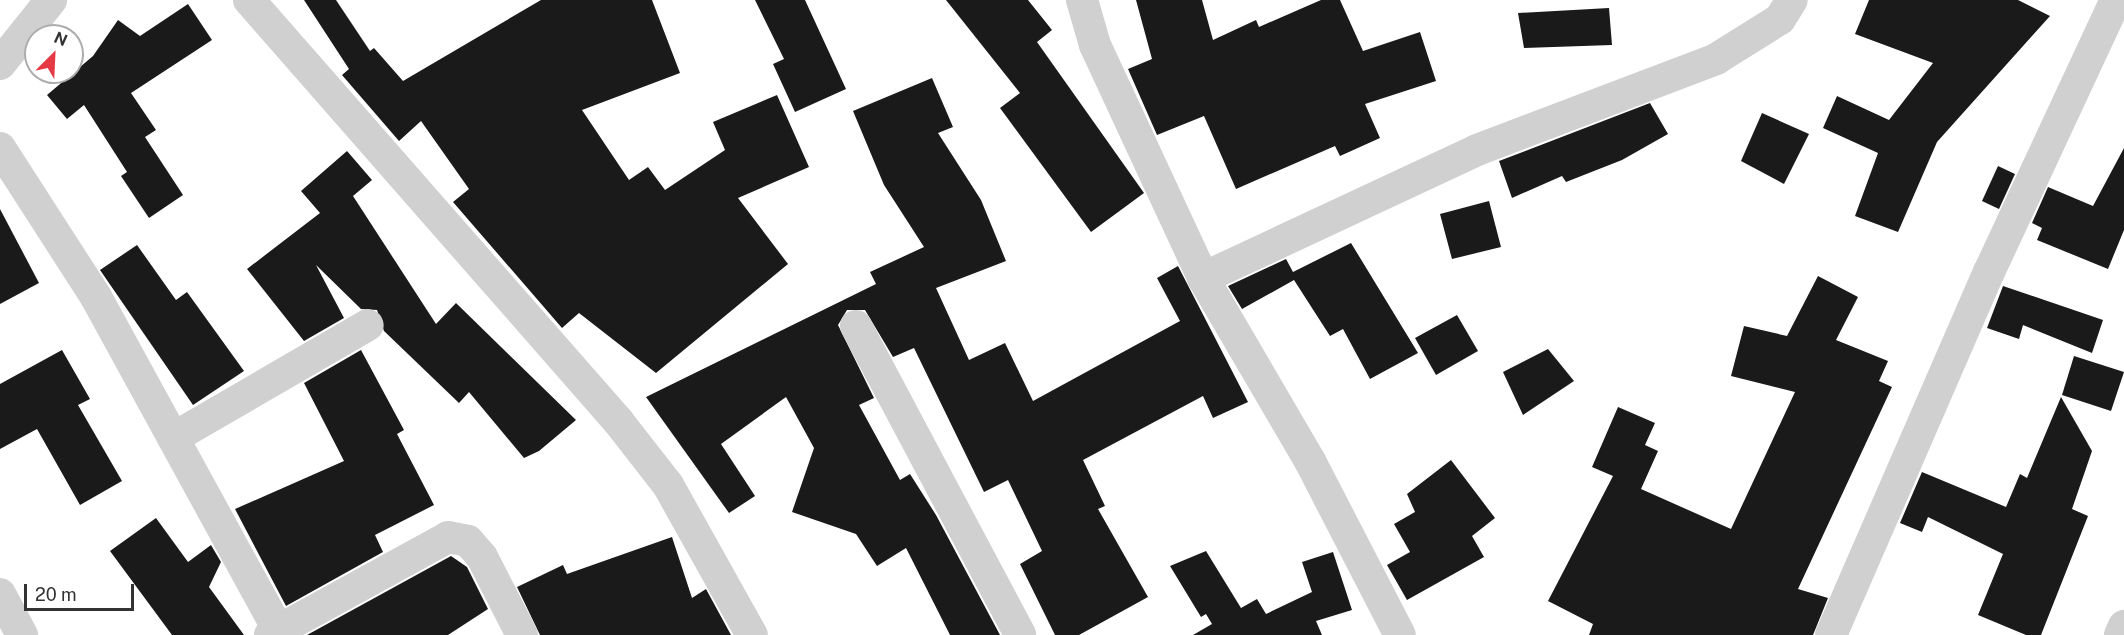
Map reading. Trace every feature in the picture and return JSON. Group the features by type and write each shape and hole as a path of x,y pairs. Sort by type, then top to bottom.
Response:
{"street":[{"path":"0,64 51,0"},
{"path":"249,0 618,421 668,485 752,635"},
{"path":"1082,0 1095,45 1203,278 1310,461 1400,635"},
{"path":"1203,278 1477,150 1716,59 1780,20 1792,0"},
{"path":"1831,635 1989,272 2116,0"},
{"path":"0,148 96,297 277,633 448,537 468,541 482,557 522,635"},
{"path":"173,438 368,325"},
{"path":"856,326 1020,635"},
{"path":"0,594 22,635"},
{"path":"2120,635 2124,626"}],"building":[{"path":"304,0 336,0 370,51 374,48 403,81 541,0 652,0 680,73 582,110 629,180 648,167 665,190 725,150 713,122 777,95 809,167 738,198 788,264 656,373 579,313 562,328 453,202 469,189 421,121 399,141 342,75 349,69"},
{"path":"755,0 805,0 846,89 795,112 773,64 784,59"},
{"path":"946,0 1028,0 1052,30 1037,42 1144,193 1091,232 1000,108 1020,93"},
{"path":"1136,0 1202,0 1213,40 1256,20 1259,27 1321,0 1340,0 1363,51 1420,32 1436,81 1365,104 1380,138 1340,156 1335,146 1236,189 1204,116 1157,135 1128,69 1152,59"},
{"path":"1869,0 2018,0 2050,16 1937,142 1898,232 1855,216 1878,153 1823,128 1837,96 1889,120 1933,63 1855,34"},
{"path":"188,4 212,40 131,93 156,130 145,137 183,195 149,218 121,176 127,172 84,105 67,119 47,95 60,84 84,84 84,64 93,56 118,20 140,36"},
{"path":"1609,8 1612,45 1524,48 1518,13"},
{"path":"932,78 953,127 938,133 981,200 1006,261 936,288 969,360 1005,343 1033,401 1180,321 1157,278 1178,266 1248,402 1213,418 1203,396 1083,460 1105,506 1098,509 1148,597 1079,635 1055,635 1020,564 1042,551 1008,480 984,492 914,348 893,357 865,310 847,310 838,325 874,398 859,405 900,480 910,474 936,515 1000,635 950,635 906,548 877,566 856,534 792,512 814,448 786,397 721,444 755,496 729,513 646,397 876,284 870,272 924,247 884,185 853,111"},
{"path":"1650,103 1668,134 1622,160 1566,182 1562,176 1512,198 1499,161"},
{"path":"1762,113 1809,134 1784,184 1741,161"},
{"path":"2124,148 2124,230 2108,269 2037,240 2042,228 2032,223 2048,187 2093,206"},
{"path":"347,151 372,180 353,196 436,324 456,303 576,420 539,451 524,458 469,392 459,403 384,331 377,310 361,309 316,265 344,318 304,341 247,269 320,213 301,191"},
{"path":"1998,166 2015,174 1999,209 1982,201"},
{"path":"1489,201 1501,247 1452,259 1440,214"},
{"path":"0,209 39,283 0,304"},
{"path":"1351,243 1418,353 1370,379 1343,329 1330,336 1294,280 1242,309 1228,286 1286,259 1293,272"},
{"path":"137,245 176,300 187,292 244,371 193,405 100,270"},
{"path":"1818,276 1858,297 1836,340 1888,361 1879,381 1892,387 1798,589 1828,598 1813,635 1589,635 1593,624 1548,601 1613,476 1592,467 1618,407 1655,423 1645,445 1658,451 1641,489 1731,529 1795,392 1731,376 1744,326 1787,336"},
{"path":"2003,286 2103,320 2092,353 2023,325 2019,339 1987,328"},
{"path":"1457,315 1478,351 1436,375 1415,338"},
{"path":"1548,349 1574,381 1523,415 1503,372"},
{"path":"62,350 90,399 78,405 122,481 80,505 37,429 0,449 0,384"},
{"path":"361,350 404,430 397,434 434,505 375,535 383,552 286,606 235,509 344,461 304,383"},
{"path":"2074,356 2124,372 2111,411 2062,395"},
{"path":"2061,397 2092,451 2072,509 2088,516 2041,635 2026,635 1978,615 2003,554 1928,517 1922,532 1900,523 1922,472 2006,507 2020,474 2027,478"},
{"path":"1451,460 1495,518 1472,536 1484,557 1407,600 1387,565 1410,552 1394,524 1415,512 1407,494"},
{"path":"156,518 188,562 211,545 221,562 209,587 244,635 172,635 110,551"},
{"path":"672,537 692,598 706,589 731,635 540,635 517,587 563,565 567,574"},
{"path":"1206,551 1241,608 1257,599 1266,614 1312,592 1302,562 1333,552 1352,610 1316,621 1322,635 1193,635 1212,624 1206,614 1201,617 1170,566"},
{"path":"451,556 467,567 488,609 448,635 307,635"}]}
